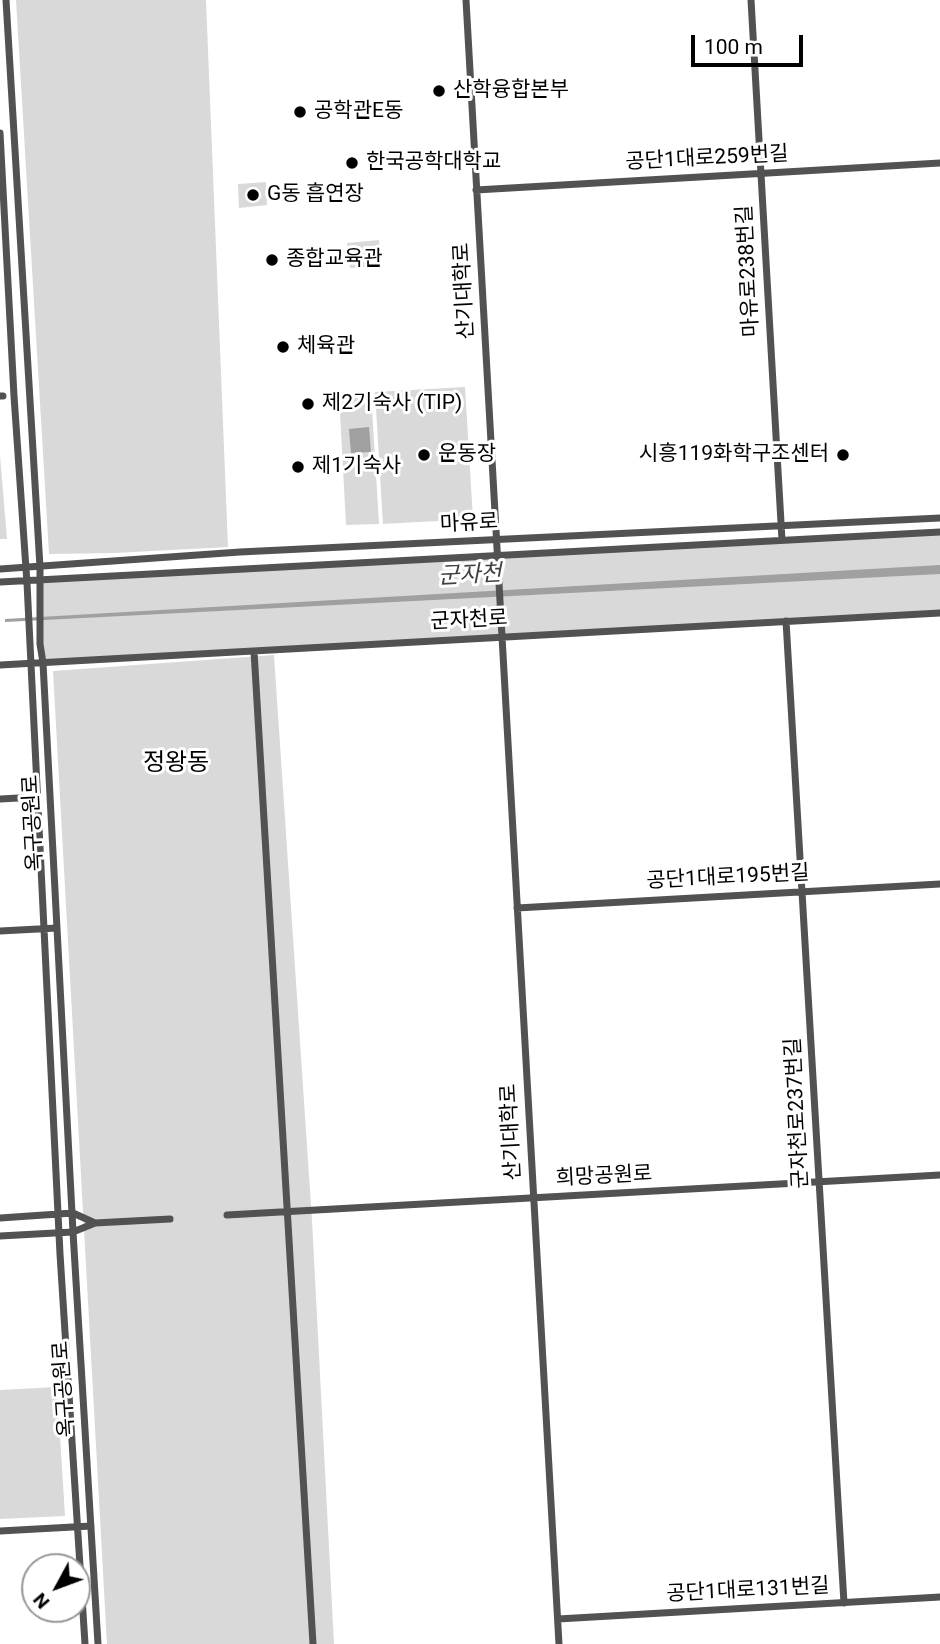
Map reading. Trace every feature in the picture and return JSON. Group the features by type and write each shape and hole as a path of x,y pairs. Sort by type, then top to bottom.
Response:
{"street":[{"name":"옥구공원로","path":"6,0 41,582 40,644 73,1232 99,1644"},
{"name":"산기대학로","path":"466,0 559,1644"},
{"name":"마유로238번길","path":"751,0 782,540"},
{"name":"옥구공원로","path":"0,133 2,214 27,583 59,1233 85,1644"},
{"name":"공단1대로259번길","path":"476,190 940,163"},
{"path":"2,214 18,213"},
{"name":"마유로","path":"0,569 240,552 940,518"},
{"name":"마유로","path":"0,582 27,583 940,532"},
{"name":"군자천로","path":"0,665 940,613"},
{"name":"군자천로237번길","path":"786,621 844,1603"},
{"path":"254,651 313,1644"},
{"path":"0,799 37,797"},
{"name":"공단1대로195번길","path":"517,908 940,884"},
{"path":"0,931 58,928"},
{"name":"희망공원로","path":"227,1215 940,1175"},
{"path":"0,1218 73,1213 95,1223"},
{"path":"0,1236 73,1232 95,1223 170,1219"},
{"path":"0,1531 91,1526"},
{"name":"공단1대로131번길","path":"558,1619 940,1597"}],"shaded area":[{"path":"16,0 206,0 228,547 49,554"},
{"name":"G동 흡연장","path":"266,182 267,205 239,208 238,184"},
{"path":"379,240 381,266 350,268 347,243"},
{"name":"운동장","path":"465,387 473,519 383,524 375,392"},
{"path":"371,392 379,524 346,525 339,394"},
{"path":"369,427 371,452 351,453 349,429"},
{"path":"0,455 7,539 0,539"},
{"path":"940,531 940,613 43,663 41,582"},
{"path":"940,565 940,574 5,622 5,619"},
{"path":"274,655 312,1220 334,1644 107,1644 53,671"},
{"path":"57,1387 65,1516 0,1519 0,1390"}],"tunnel":[{"path":"170,1219 227,1215"}],"place":[{"name":"산학융합본부","path":"439,91"},
{"name":"공학관E동","path":"300,112"},
{"name":"한국공학대학교","path":"352,163"},
{"name":"G동 흡연장","path":"253,195"},
{"name":"종합교육관","path":"272,260"},
{"name":"체육관","path":"283,347"},
{"name":"제2기숙사 (TIP)","path":"308,404"},
{"name":"운동장","path":"424,455"},
{"name":"시흥119화학구조센터","path":"843,455"},
{"name":"제1기숙사","path":"298,467"}],"district":[{"name":"정왕동","path":"176,764"}],"water label":[{"name":"군자천","path":"470,576"}]}
